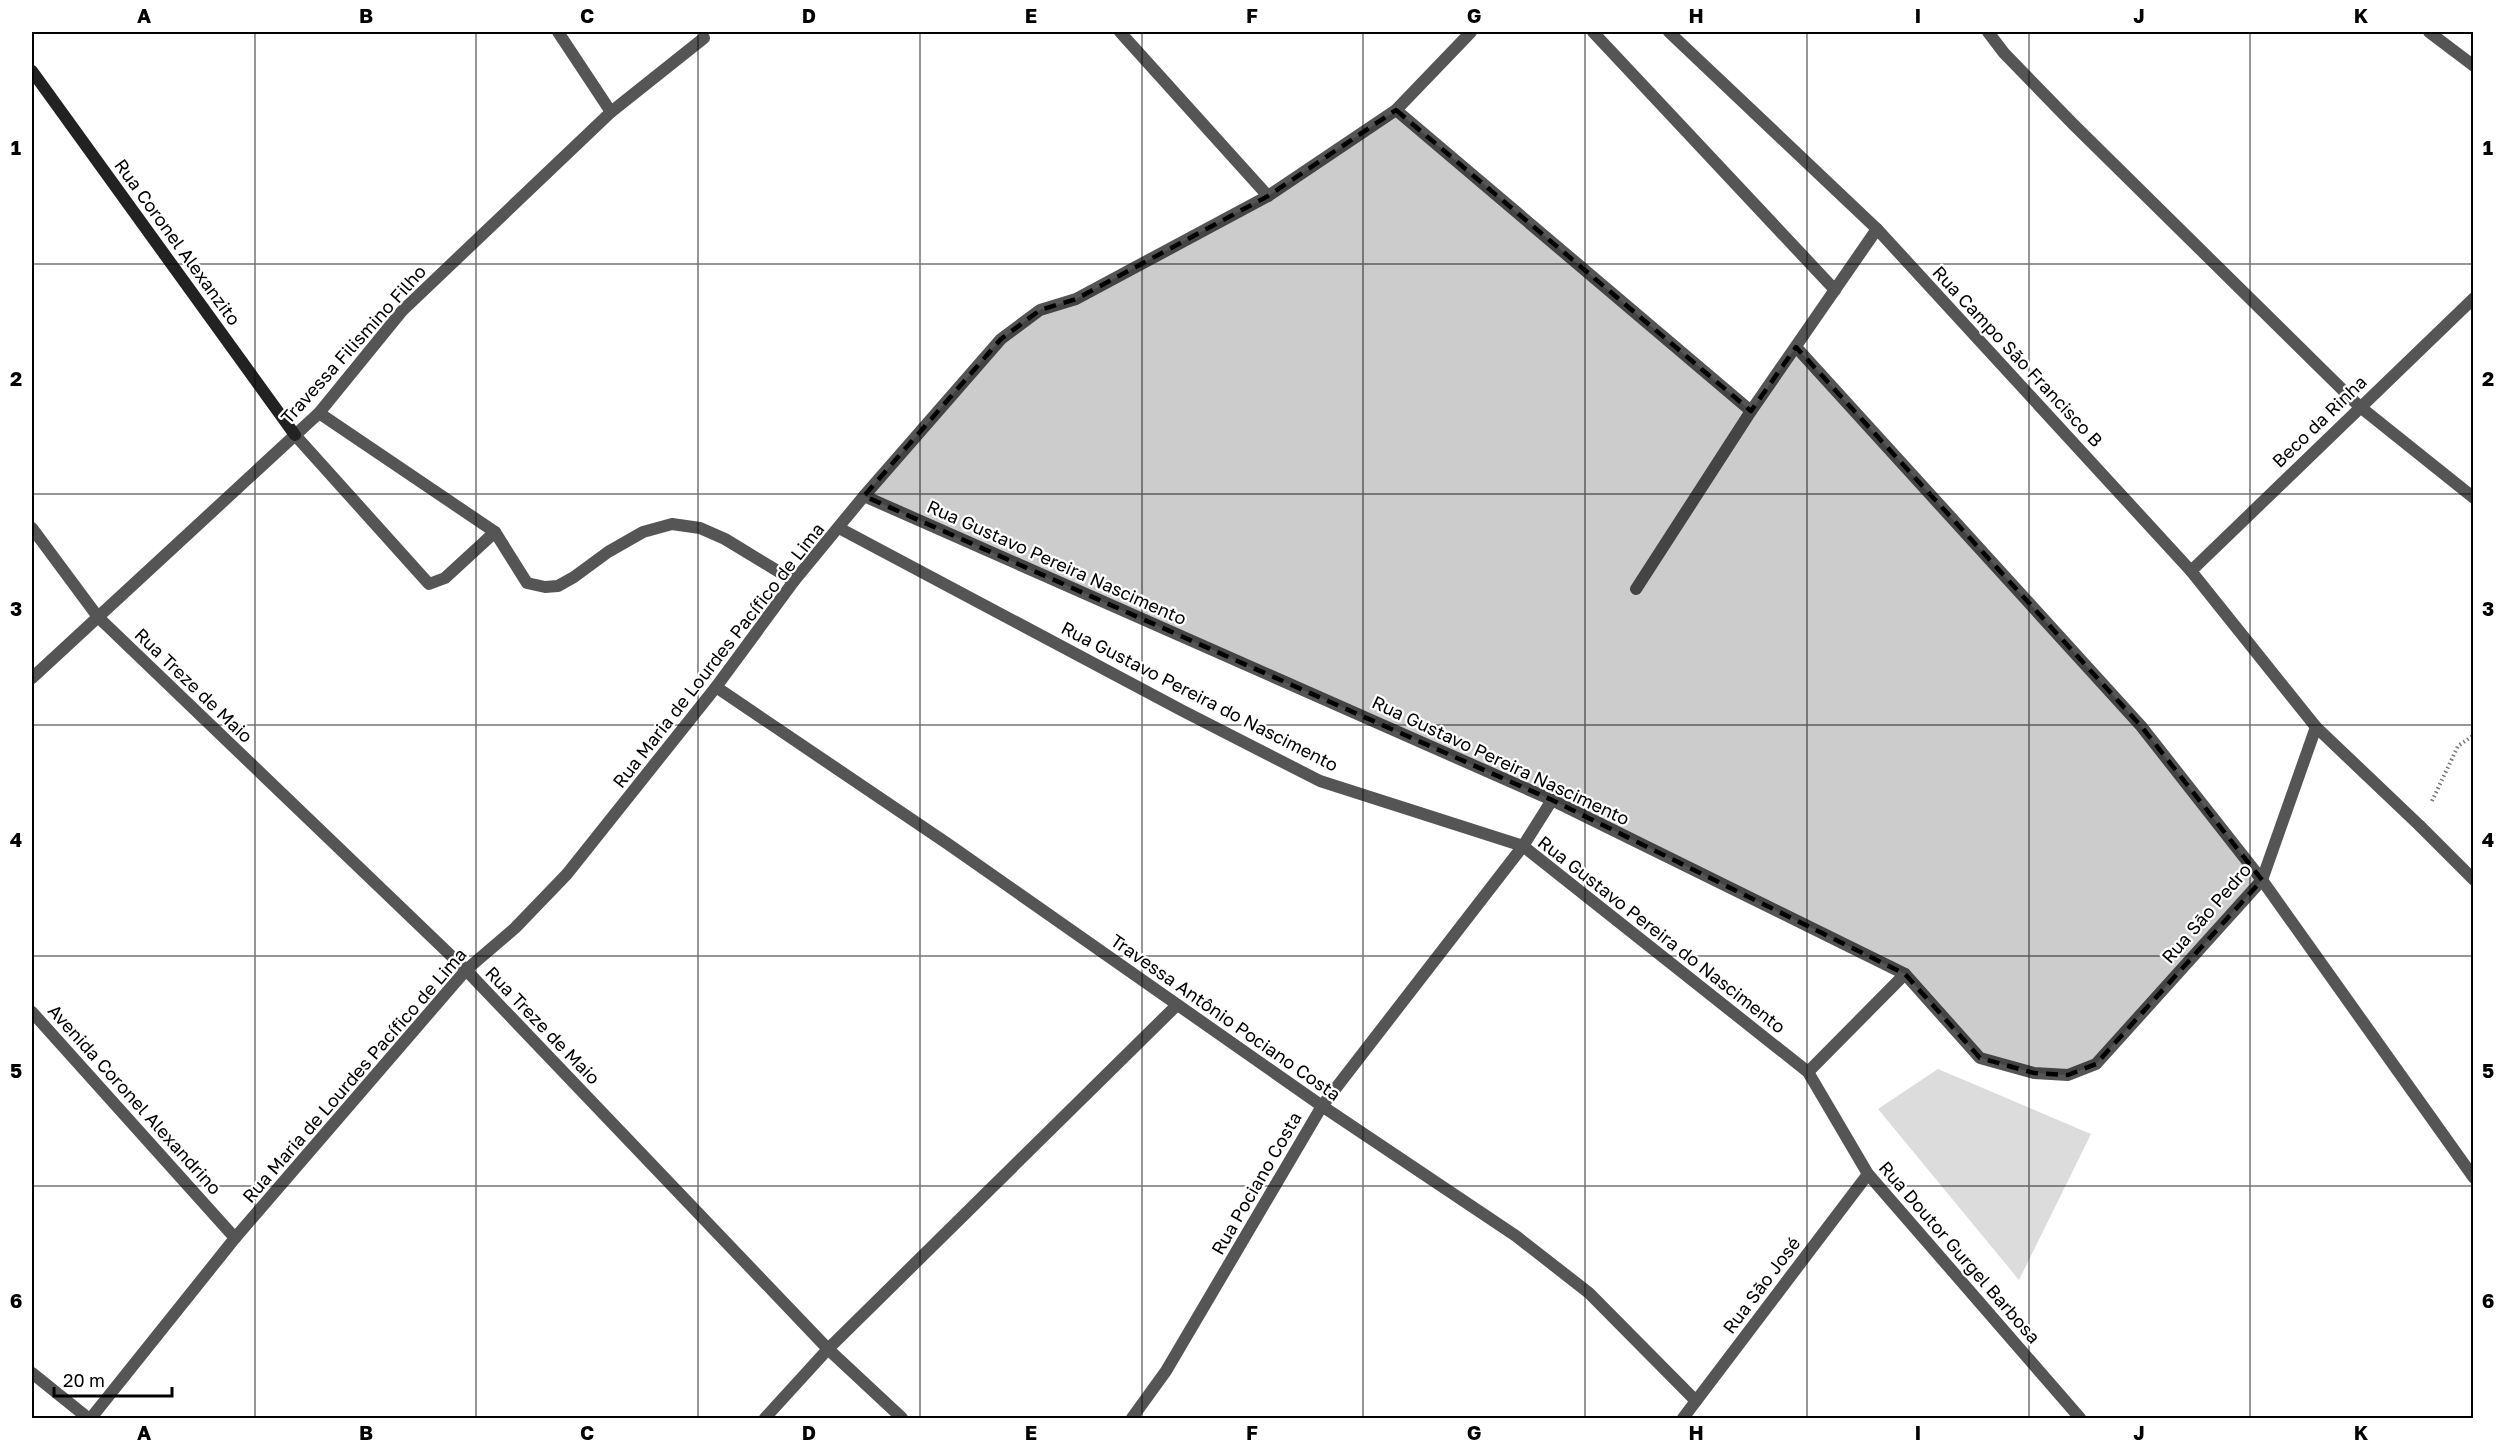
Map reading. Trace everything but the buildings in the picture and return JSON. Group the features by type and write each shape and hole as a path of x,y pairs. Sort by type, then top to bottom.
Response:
{"main road":[{"name":"Rua Coronel Alexanzito","path":"32,71 295,435"}],"street":[{"path":"558,32 611,112"},
{"path":"1120,32 1268,196"},
{"name":"Rua Maria de Lourdes Pacífico de Lima","path":"90,1419 235,1238 466,970 515,928 567,874 716,687 794,581 864,496 1001,339 1040,310 1076,298 1268,196 1396,110 1471,32"},
{"path":"1593,32 1835,290"},
{"name":"Rua Campo São Francisco B","path":"1670,32 1877,229 2191,571 2316,728 2474,880"},
{"path":"1988,32 2004,53 2073,124 2359,406 2474,498"},
{"path":"2429,32 2474,66"},
{"name":"Travessa Filismino Filho","path":"32,678 319,412 402,311 611,112 704,38"},
{"path":"1396,110 1751,411"},
{"path":"1636,589 1751,411 1877,229"},
{"name":"Beco da Rinha","path":"2191,571 2359,406 2474,298"},
{"path":"1796,347 2141,726 2262,880 2474,1178"},
{"path":"319,412 495,532 527,583 545,587 558,586 574,578 608,552 644,532 672,524 700,528 725,538 794,581"},
{"path":"295,435 429,584 445,578 495,532"},
{"name":"Rua Gustavo Pereira Nascimento","path":"864,496 1552,800 1905,974 1980,1058 2034,1074 2068,1075 2096,1064"},
{"name":"Rua Treze de Maio","path":"32,528 98,617 466,970 828,1349 902,1419"},
{"name":"Rua Gustavo Pereira do Nascimento","path":"839,528 1183,711 1320,781 1523,846 1808,1072"},
{"name":"Travessa Antônio Pociano Costa","path":"716,687 958,851 1322,1106 1516,1236 1589,1293 1696,1401"},
{"name":"Rua Sāo Pedro","path":"2096,1064 2262,880 2316,728"},
{"name":"Rua Pociano Costa","path":"1132,1419 1166,1371 1322,1106 1523,846 1552,800"},
{"path":"1808,1072 1905,974"},
{"path":"765,1419 828,1349 1177,1005"},
{"name":"Avenida Coronel Alexandrino","path":"32,1012 235,1238"},
{"name":"Rua Doutor Gurgel Barbosa","path":"1808,1072 1868,1174 2078,1418"},
{"name":"Rua São José","path":"1683,1419 1868,1174"},
{"path":"32,1373 90,1419"}],"path":[{"path":"2420,826 2458,746 2474,735"}],"highlighted area":[{"path":"1396,110 1751,411 1796,347 2141,726 2262,880 2096,1064 2068,1075 2034,1073 1980,1058 1905,974 1552,800 864,496 1001,339 1040,310 1076,299 1268,196"}],"shaded area":[{"path":"1938,1069 2091,1134 2019,1280 1878,1109"}]}
